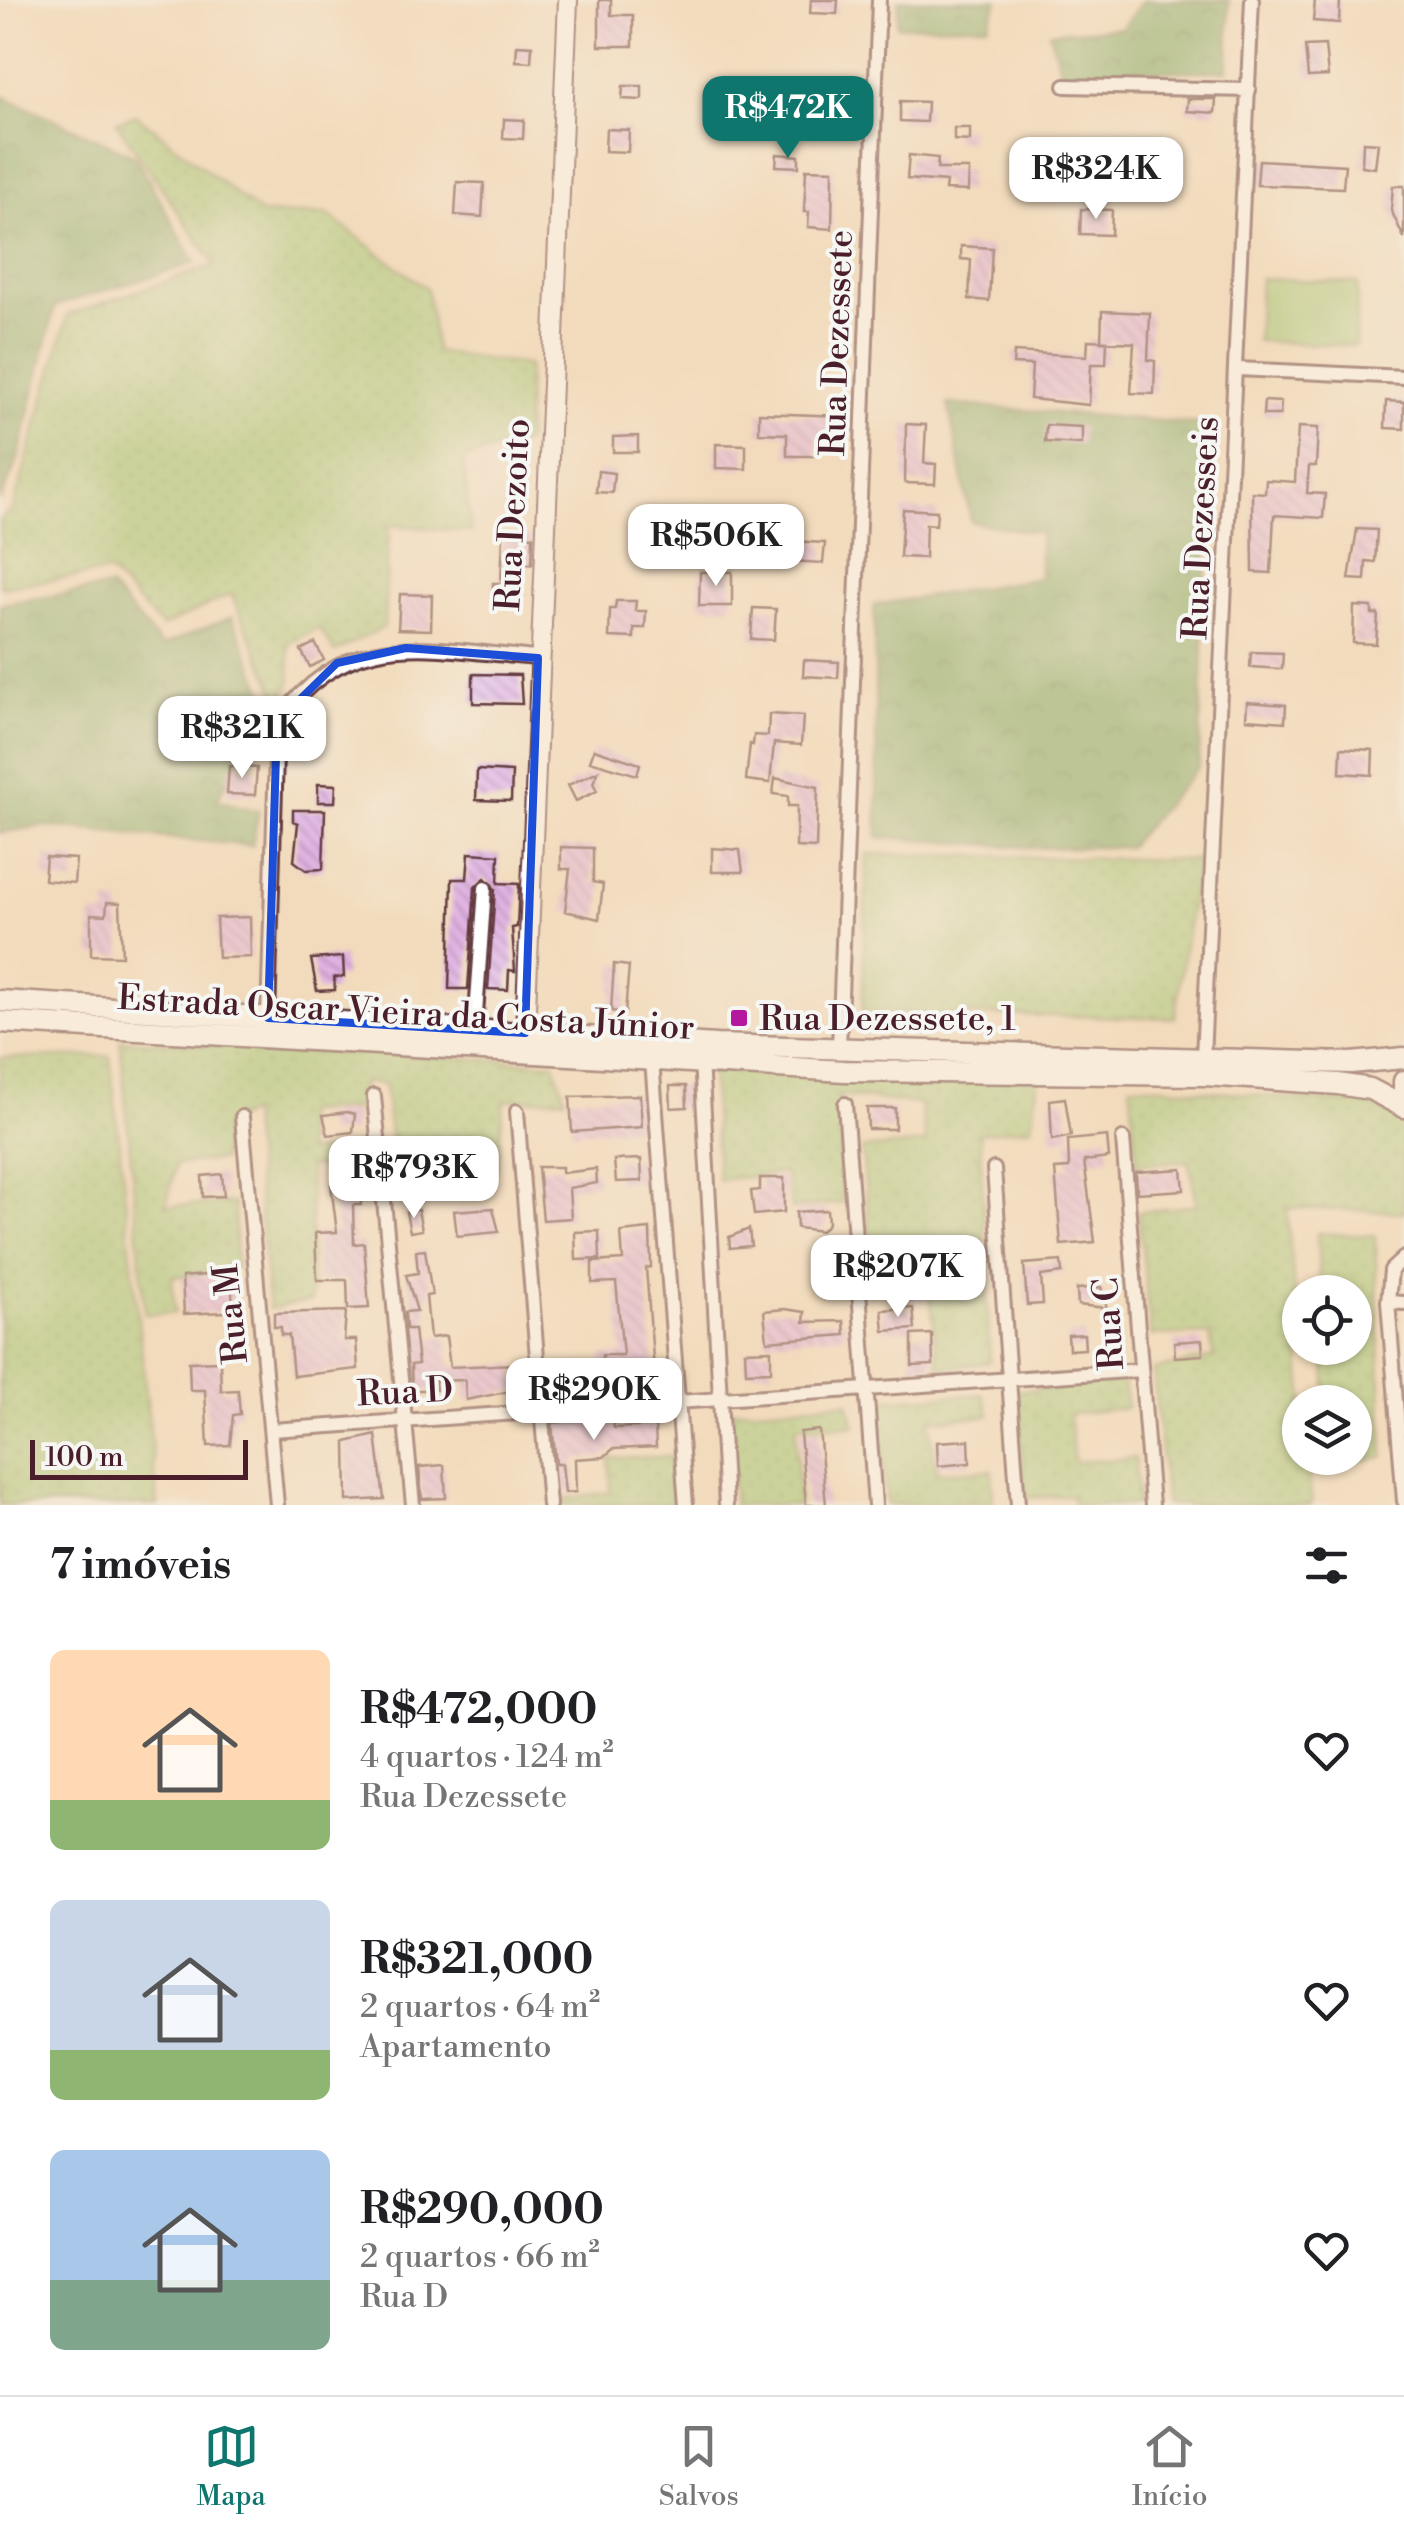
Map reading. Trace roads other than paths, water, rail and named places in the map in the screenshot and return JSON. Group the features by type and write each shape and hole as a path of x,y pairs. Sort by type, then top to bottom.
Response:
{"main road":[{"name":"Rua Dezoito","path":"525,1033 568,0"},
{"name":"Estrada Oscar Vieira da Costa Júnior","path":"0,1001 839,1048 1351,1063 1404,1058"},
{"name":"Estrada Oscar Vieira da Costa Júnior","path":"0,1022 844,1071 1120,1071 1338,1084 1370,1090 1404,1107"},
{"path":"1404,1081 1404,1090"}],"street":[{"name":"Rua Dezessete","path":"839,1048 879,0"},
{"name":"Rua Dezesseis","path":"1204,1058 1252,0"},
{"path":"1065,86 1249,90"},
{"path":"1238,369 1404,377"},
{"path":"268,1018 278,722 285,712 312,680 364,652 406,648 538,658"},
{"path":"474,1029 484,888"},
{"path":"652,1060 686,1505"},
{"path":"701,1060 726,1505"},
{"path":"374,1096 413,1505"},
{"path":"844,1104 875,1505"},
{"path":"517,1111 549,1505"},
{"name":"Rua M","path":"242,1117 277,1505"},
{"name":"Rua C","path":"1123,1139 1152,1505"},
{"path":"994,1169 1018,1505"},
{"path":"1404,1258 1390,1270 1388,1302 1404,1501"},
{"path":"1388,1302 1404,1303"},
{"name":"Rua D","path":"272,1430 1141,1370"}],"place":[{"name":"Rua Dezessete, 1","path":"739,1018"}]}
